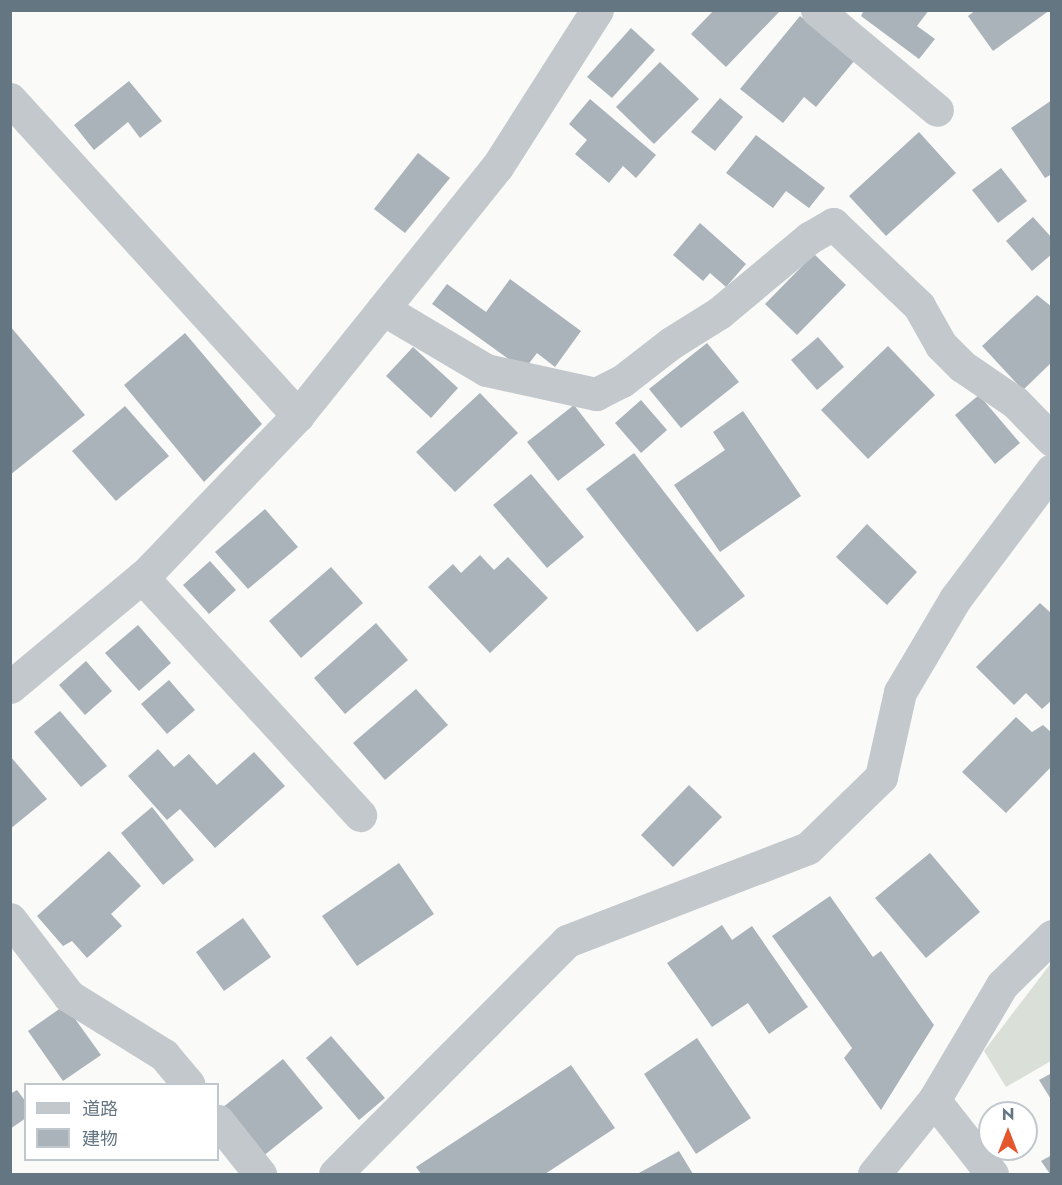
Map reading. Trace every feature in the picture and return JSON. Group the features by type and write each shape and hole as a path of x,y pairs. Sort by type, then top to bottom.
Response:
{"street":[{"path":"10,687 142,577 298,415 497,167 597,10"},
{"path":"827,13 937,110"},
{"path":"10,99 298,415"},
{"path":"383,309 486,370 596,394 622,381 671,343 719,313 809,238 833,224 919,306 941,345 962,366 1016,403 1052,440"},
{"path":"335,1174 567,941 808,848 881,777 900,692 955,599 1052,470"},
{"path":"142,577 360,815"},
{"path":"10,919 69,996 164,1055 187,1083"},
{"path":"874,1174 934,1100 1002,985 1052,936"},
{"path":"934,1100 993,1174"},
{"path":"219,1123 260,1174"}],"shaded area":[{"path":"1051,963 1051,1061 1006,1087 984,1051"}],"building":[{"path":"714,10 781,10 726,67 691,34"},
{"path":"864,10 929,10 917,26 935,39 919,59 861,16"},
{"path":"976,10 1050,10 993,51 968,16"},
{"path":"800,16 855,60 816,107 804,97 783,123 740,89"},
{"path":"631,28 655,50 612,98 587,77"},
{"path":"660,62 699,99 654,144 616,107"},
{"path":"129,81 162,121 140,138 128,122 94,150 74,125"},
{"path":"720,98 743,117 715,151 691,132"},
{"path":"590,99 656,155 636,178 623,166 609,183 575,154 587,140 569,124"},
{"path":"1052,100 1052,174 1045,178 1011,128"},
{"path":"919,132 956,173 886,236 849,196"},
{"path":"756,135 825,188 809,208 786,191 773,208 726,173"},
{"path":"418,153 450,178 405,233 374,209"},
{"path":"1001,168 1027,201 998,223 972,190"},
{"path":"1033,217 1052,238 1052,254 1032,271 1006,241"},
{"path":"700,223 746,264 726,287 710,273 703,281 673,255"},
{"path":"814,254 846,285 797,335 765,304"},
{"path":"510,279 581,331 555,367 537,353 524,370 432,304 447,284 486,312"},
{"path":"1037,295 1052,307 1052,362 1023,390 982,346"},
{"path":"10,326 85,415 10,475"},
{"path":"185,333 262,424 204,482 124,385"},
{"path":"818,337 844,367 817,390 791,360"},
{"path":"707,343 739,382 681,428 649,389"},
{"path":"888,346 935,395 868,459 821,410"},
{"path":"413,347 458,388 431,418 386,376"},
{"path":"480,393 518,433 455,492 416,452"},
{"path":"979,395 1020,443 995,464 955,415"},
{"path":"641,400 667,430 641,453 615,423"},
{"path":"574,405 605,445 558,481 527,442"},
{"path":"125,406 169,456 116,501 72,451"},
{"path":"743,411 801,496 720,552 674,485 725,450 713,432"},
{"path":"634,453 745,596 697,632 586,489"},
{"path":"531,474 584,537 547,568 493,505"},
{"path":"265,509 298,547 248,589 215,552"},
{"path":"867,524 917,572 887,605 836,557"},
{"path":"480,555 494,570 508,557 548,598 490,653 428,587 453,564 461,573"},
{"path":"210,561 236,590 209,614 183,585"},
{"path":"331,567 363,603 301,658 269,621"},
{"path":"1040,603 1052,614 1052,700 1042,709 1026,693 1014,705 976,667"},
{"path":"376,623 408,660 345,714 314,678"},
{"path":"138,625 171,663 139,691 105,653"},
{"path":"86,661 112,691 85,715 59,685"},
{"path":"169,680 195,710 167,734 141,704"},
{"path":"416,689 448,725 385,780 353,743"},
{"path":"60,711 107,766 81,787 34,732"},
{"path":"1016,717 1032,732 1043,725 1052,733 1052,766 1006,813 962,772"},
{"path":"158,749 174,767 189,754 217,785 254,752 285,786 215,848 180,809 167,820 128,776"},
{"path":"10,756 47,799 10,829"},
{"path":"689,785 722,817 673,867 641,835"},
{"path":"152,807 194,860 163,885 121,833"},
{"path":"109,851 141,886 111,914 122,926 87,958 72,941 63,946 37,916"},
{"path":"930,853 980,912 926,958 875,898"},
{"path":"399,863 434,914 357,966 322,916"},
{"path":"830,896 873,957 881,951 934,1025 881,1110 844,1058 852,1048 772,936"},
{"path":"243,918 271,957 224,991 196,952"},
{"path":"722,925 732,940 752,926 808,1007 769,1034 748,1003 712,1027 667,963"},
{"path":"65,1005 101,1055 63,1081 28,1031"},
{"path":"331,1036 385,1098 359,1120 306,1058"},
{"path":"697,1038 751,1118 696,1154 644,1074"},
{"path":"283,1059 323,1108 262,1157 222,1108"},
{"path":"571,1065 615,1128 545,1174 421,1174 416,1167"},
{"path":"1052,1073 1052,1101 1039,1080"},
{"path":"17,1090 24,1099 24,1119 10,1129 10,1094"},
{"path":"679,1151 693,1174 639,1173"},
{"path":"1052,1155 1052,1174 1050,1174 1041,1161"}]}
